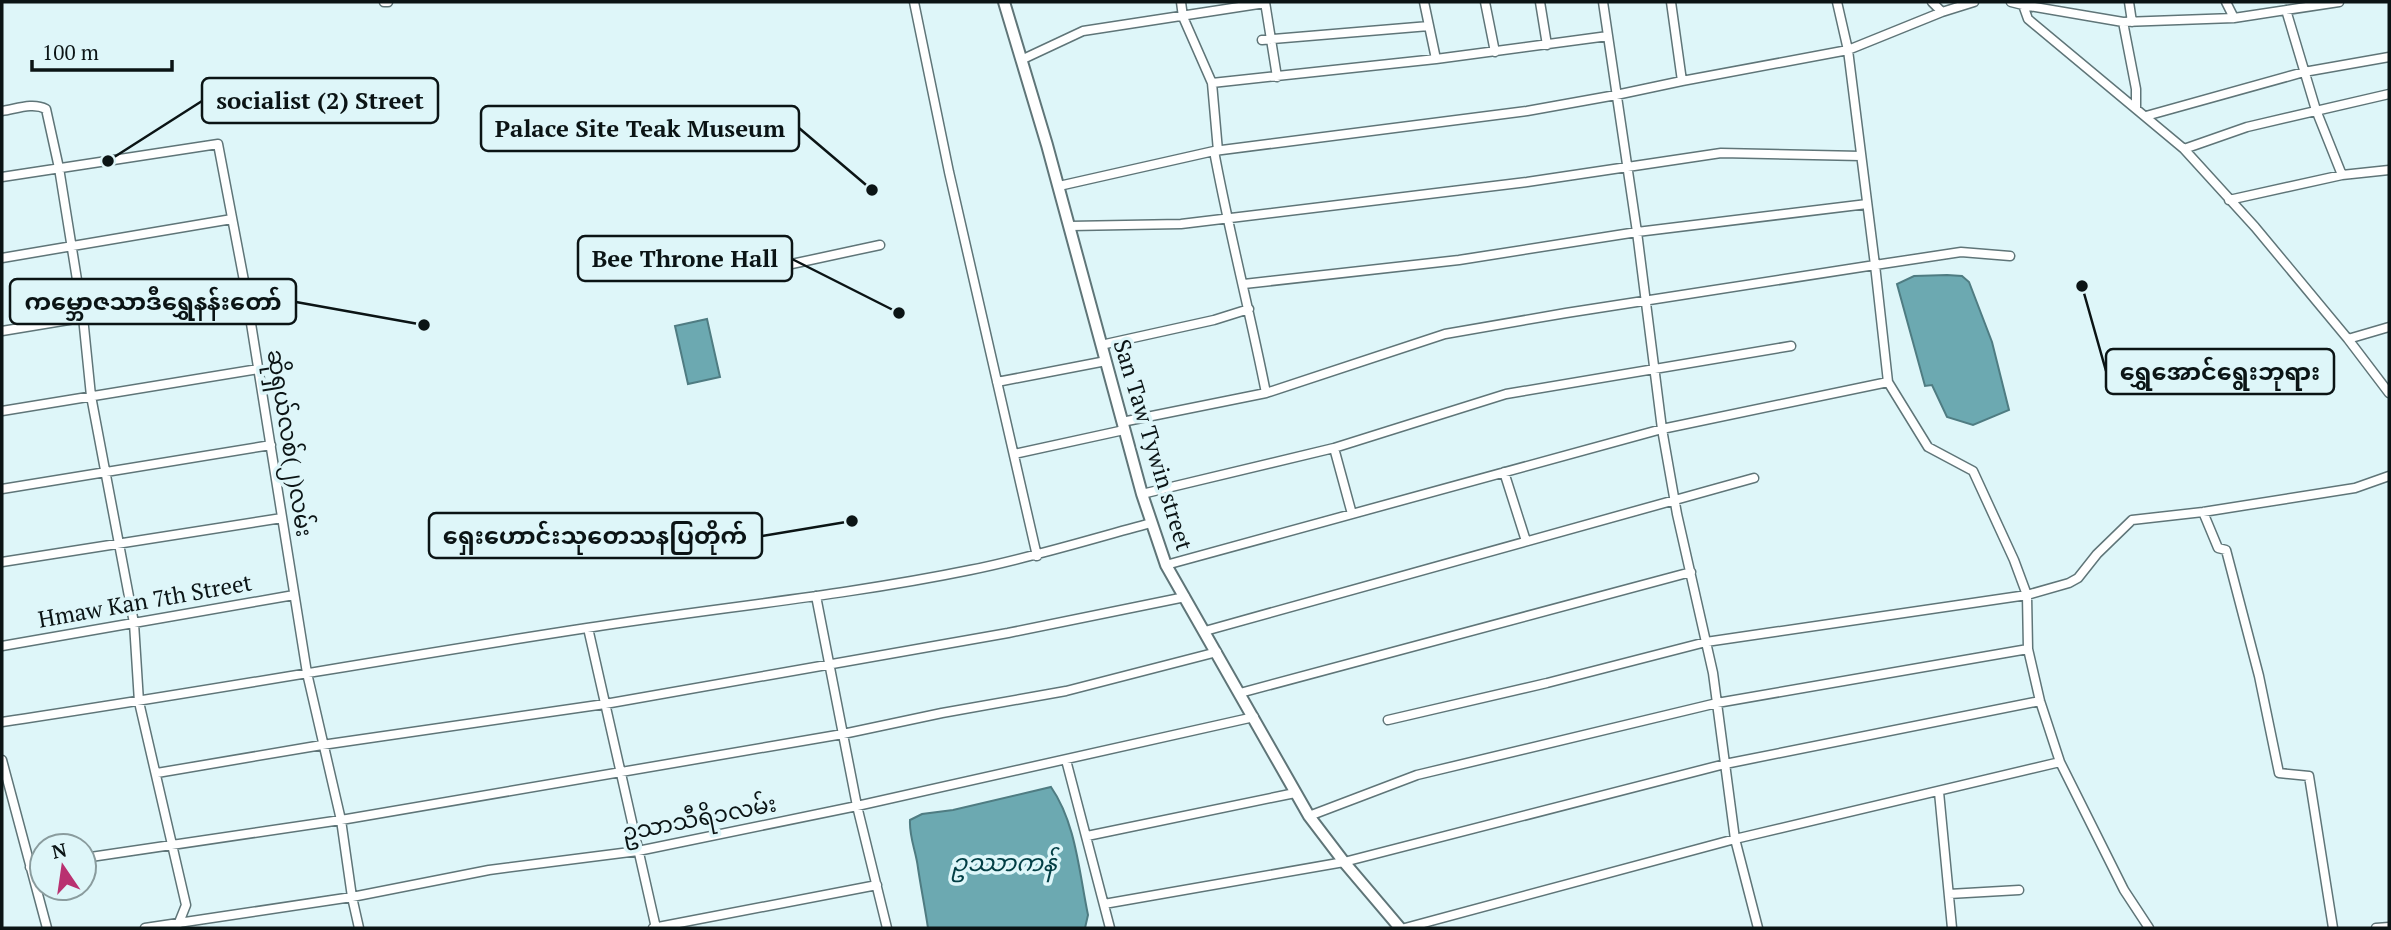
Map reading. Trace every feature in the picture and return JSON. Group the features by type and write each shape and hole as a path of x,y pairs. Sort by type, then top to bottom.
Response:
{"street":[{"path":"914,2 949,172 1037,556"},
{"name":"San Taw Tywin street","path":"1004,2 1059,186 1142,494 1166,565 1295,793 1344,862 1402,928"},
{"path":"1181,2 1183,17 1212,83 1216,151 1226,217 1244,284 1266,393"},
{"path":"1021,60 1083,31 1265,2 1266,39 1277,77"},
{"path":"1424,2 1436,59"},
{"path":"1485,2 1495,52"},
{"path":"1541,2 1547,45"},
{"path":"1603,2 1637,232 1662,429 1717,702 1735,839 1758,928"},
{"path":"1671,2 1682,81"},
{"path":"1837,2 1848,50 1888,382 1928,447 1973,471 2027,594 2028,649 2040,701 2060,762 2124,890 2149,928"},
{"path":"1932,2 1942,12"},
{"path":"1059,186 1216,151 1527,111 1848,50 1974,2"},
{"path":"2011,2 2127,22 2234,18 2339,2"},
{"path":"2129,2 2127,22 2136,108"},
{"path":"2226,2 2234,18"},
{"path":"2023,5 2028,19 2184,149 2348,339 2389,393"},
{"path":"2286,10 2316,110 2342,175"},
{"path":"1266,39 1429,26"},
{"path":"1212,83 1495,52 1608,36"},
{"path":"2146,116 2304,72 2389,57"},
{"path":"2184,149 2247,127 2389,94"},
{"path":"2,111 34,106 46,109 60,168 83,317 91,396 134,623 139,702 186,905 178,926"},
{"name":"ဆိုရှယ်လစ်(၂)လမ်း","path":"2,177 218,144 245,286 307,674 341,820 359,928"},
{"path":"1070,226 1181,224 1527,182 1721,153 1861,156"},
{"path":"2229,200 2342,175 2389,170"},
{"path":"1244,284 1458,260 1637,232 1867,204"},
{"path":"2,258 232,219"},
{"path":"787,265 880,245"},
{"path":"1014,454 1266,393 1444,334 1961,252 2010,256"},
{"path":"2,331 245,286"},
{"path":"1101,345 1214,320 1249,309"},
{"path":"2348,339 2389,327"},
{"path":"1142,494 1334,448 1506,394 1791,346"},
{"path":"997,382 1106,361"},
{"path":"2,411 258,369"},
{"path":"1166,565 1662,429 1888,382"},
{"path":"2,489 271,445"},
{"path":"1334,448 1352,514"},
{"path":"1504,472 1526,541"},
{"path":"1388,720 1706,642 2027,594 2078,578 2097,554 2132,520 2203,513 2355,488 2389,476"},
{"path":"1205,631 1754,478"},
{"path":"2203,513 2218,548 2226,550 2262,687 2279,773 2309,776 2333,928"},
{"path":"2,562 282,518"},
{"path":"2,722 588,628 817,596 967,571 1037,556 1151,523"},
{"path":"1240,693 1691,572"},
{"name":"Hmaw Kan 7th Street","path":"2,646 294,595"},
{"path":"817,596 828,665 857,806 887,928"},
{"path":"157,773 322,745 605,704 1008,633 1185,597"},
{"path":"588,628 655,928 877,885"},
{"path":"1310,816 1417,775 1717,702 2028,649"},
{"path":"98,856 341,820 844,734 942,712 1066,691 1217,652"},
{"path":"1104,904 1344,862 1725,764 2040,701"},
{"name":"ဥသာသီရိ၁လမ်း","path":"145,928 178,926 352,897 489,870 638,851 857,806 1254,717"},
{"path":"2,760 28,859"},
{"path":"1066,760 1110,928"},
{"path":"1402,928 1735,839 2060,762"},
{"path":"1939,792 1952,928"},
{"path":"1087,836 1295,793"},
{"path":"1949,894 2019,890"},
{"path":"40,902 47,928"},
{"path":"2376,928 2389,927"}],"water":[{"path":"1914,276 1962,276 1969,282 1992,342 2009,410 1973,425 1947,417 1932,385 1925,386 1897,284"},
{"path":"707,319 720,377 688,384 675,326"},
{"name":"ဥဿာကန်","path":"1051,787 1066,816 1076,848 1088,915 1085,928 928,928 910,820 922,814 953,810"}],"place":[{"name":"socialist (2) Street","path":"108,161"},
{"name":"Palace Site Teak Museum","path":"872,190"},
{"name":"ရွှေအောင်ရွေးဘုရား","path":"2082,286"},
{"name":"Bee Throne Hall","path":"899,313"},
{"name":"ကမ္ဘောဇသာဒီရွှေနန်းတော်","path":"424,325"},
{"name":"ရှေးဟောင်းသုတေသနပြတိုက်","path":"852,521"}]}
